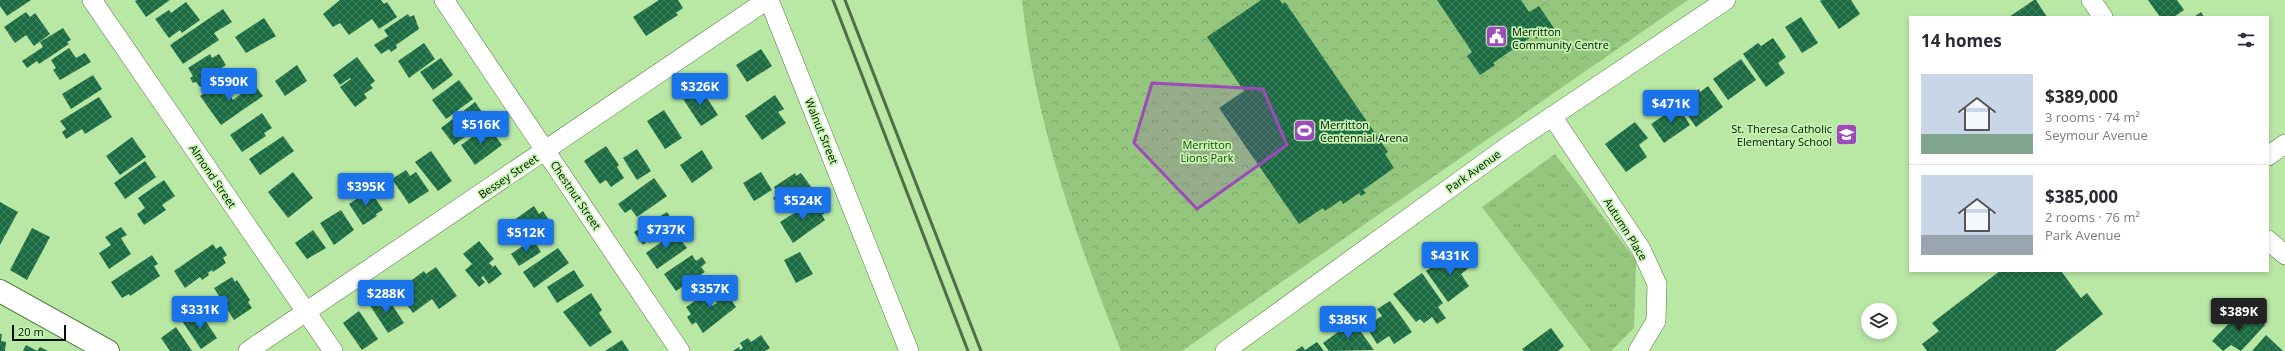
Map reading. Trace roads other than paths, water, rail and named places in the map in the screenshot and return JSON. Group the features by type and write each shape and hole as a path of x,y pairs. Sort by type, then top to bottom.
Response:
{"main road":[{"path":"0,292 108,351"}],"street":[{"name":"Almond Street","path":"92,0 333,351"},
{"name":"Chestnut Street","path":"444,0 680,351"},
{"name":"Bessey Street","path":"248,351 768,0"},
{"name":"Walnut Street","path":"768,0 909,351"},
{"name":"Park Avenue","path":"1225,351 1552,116 1726,0"},
{"path":"2091,0 2102,16"},
{"name":"Autumn Place","path":"1552,116 1641,249 1657,284 1656,321 1638,351"},
{"path":"2269,155 2285,144"},
{"path":"2269,241 2285,255"}],"railway":[{"path":"833,0 968,351"},
{"path":"845,0 981,351"}],"place":[{"name":"Merritton Community Centre","path":"1497,37"},
{"name":"Merritton Centennial Arena","path":"1304,130"},
{"name":"St. Theresa Catholic Elementary School","path":"1847,134"}],"park label":[{"name":"Merritton Lions Park","path":"1207,150"}]}
